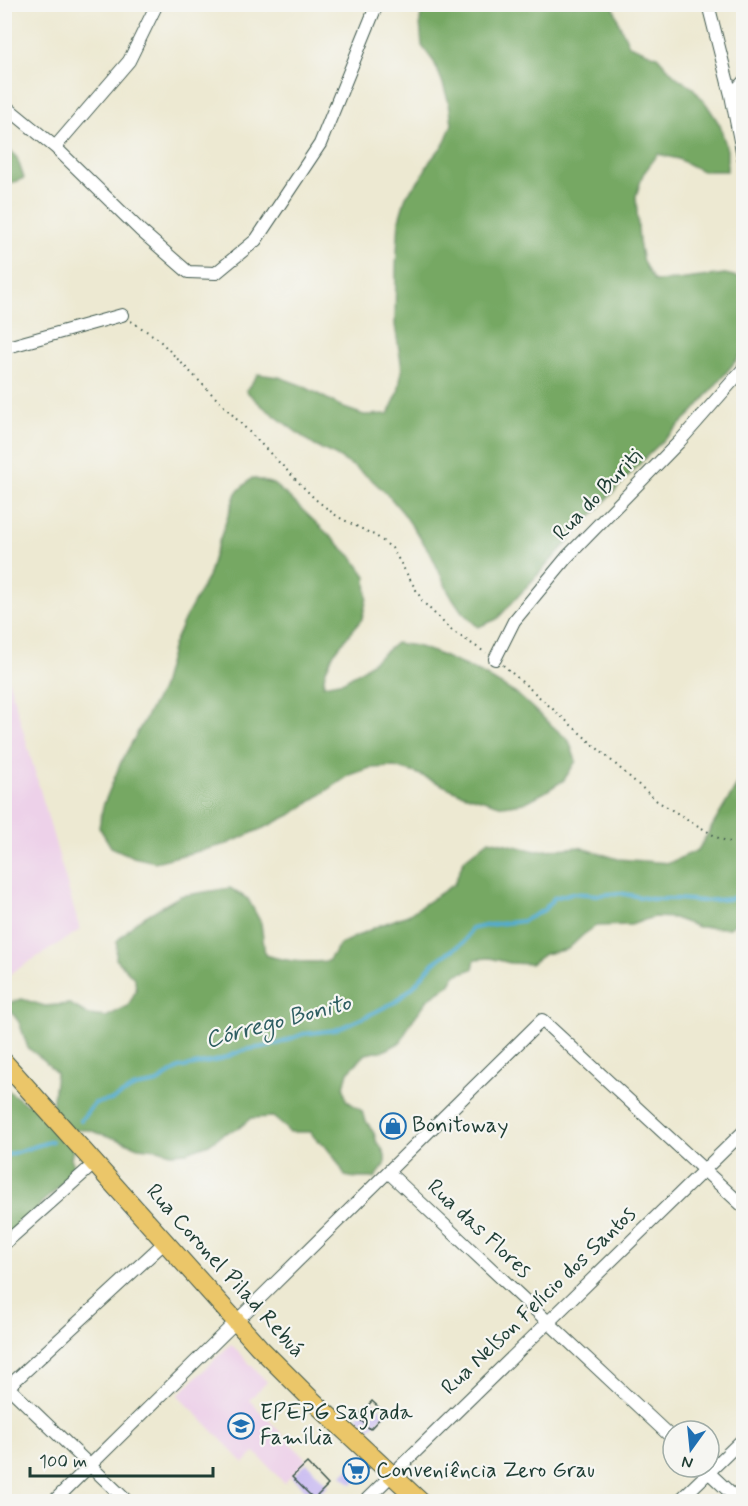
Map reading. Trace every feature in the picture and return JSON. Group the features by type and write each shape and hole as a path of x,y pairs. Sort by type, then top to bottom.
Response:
{"main road":[{"name":"Rua Coronel Pilad Rebuá","path":"4,1062 259,1347 421,1502"}],"street":[{"path":"55,147 129,61 157,4"},
{"path":"4,105 55,147 141,231 188,272 216,273 256,240 320,144 377,4"},
{"path":"708,4 744,161"},
{"path":"730,95 744,81"},
{"path":"4,348 122,315"},
{"name":"Rua do Buriti","path":"495,659 514,621 567,557 679,442 744,368"},
{"path":"53,1502 542,1020 744,1207"},
{"name":"Rua Nelson Felício dos Santos","path":"364,1502 744,1131"},
{"path":"4,1244 96,1163"},
{"name":"Rua das Flores","path":"388,1172 661,1428"},
{"path":"128,1502 6,1385 165,1242"},
{"path":"721,1457 744,1438"},
{"path":"678,1502 698,1479"},
{"path":"716,1479 740,1502"}],"path":[{"path":"122,315 157,338 315,499 338,517 376,536 392,548 423,602 452,630 503,665 657,801 720,839 734,843 744,841"}],"shaded area":[{"path":"5,667 80,930 4,977"},
{"name":"EPEPG Sagrada Família","path":"231,1344 267,1382 249,1400 307,1460 284,1483 255,1452 244,1463 178,1395"}],"green space":[{"path":"422,5 613,5 629,45 657,56 675,76 693,88 720,125 727,150 727,171 702,171 678,159 658,154 643,174 636,196 639,242 643,262 654,281 725,274 743,278 743,349 739,357 694,411 644,459 497,619 478,627 462,612 449,593 431,554 388,495 353,466 315,446 246,391 258,374 279,377 364,415 388,414 398,393 402,369 395,325 399,220 406,196 444,144 452,124 449,103 442,81 434,62 422,46 420,22"},
{"path":"4,144 17,158 24,178 5,186"},
{"path":"252,478 273,484 289,497 353,558 366,576 367,598 362,619 334,653 325,672 323,685 344,681 364,669 396,643 416,646 436,653 481,673 518,695 569,741 576,761 564,780 524,803 503,806 460,793 416,773 394,767 370,768 350,775 292,814 227,844 155,862 133,857 111,847 99,827 103,806 121,762 161,690 173,645 208,577 236,493"},
{"path":"743,775 743,917 730,928 698,927 674,918 653,917 631,925 596,926 568,949 545,954 531,964 510,963 490,958 475,959 473,969 455,975 449,985 429,998 409,1025 401,1042 386,1050 366,1054 348,1072 344,1087 346,1100 362,1111 385,1155 385,1165 375,1178 345,1176 331,1153 311,1132 289,1132 273,1117 251,1118 239,1128 223,1134 209,1144 187,1152 171,1153 138,1147 89,1130 70,1130 52,1107 56,1073 28,1048 19,1022 5,1004 22,999 45,1006 70,1004 89,1015 106,1017 128,1006 136,990 135,979 116,959 117,941 137,921 180,896 230,888 248,899 261,923 265,955 296,961 328,961 340,944 408,915 454,884 464,860 489,840 536,851 579,847 618,859 669,863 698,850"},
{"path":"5,1088 26,1104 38,1102 74,1146 71,1158 75,1168 41,1203 35,1214 5,1238"}],"building":[{"path":"372,1401 385,1413 370,1429 357,1417"},
{"name":"Conveniência Zero Grau","path":"358,1459 368,1468 352,1484 342,1475"},
{"path":"307,1463 328,1485 314,1499 292,1477"}],"waterway":[{"name":"Córrego Bonito","path":"81,1120 95,1103 112,1100 135,1087 154,1084 179,1068 219,1060 244,1050 275,1045 303,1034 335,1030 365,1017 395,1002 414,986 433,963 464,942 471,929 523,921 544,910 554,898 572,893 599,895 619,893 651,899 702,901 730,899 744,893"},
{"path":"4,1156 52,1141"}],"place":[{"name":"Bonitoway","path":"393,1126"},
{"name":"EPEPG Sagrada Família","path":"241,1426"},
{"name":"Conveniência Zero Grau","path":"356,1471"}]}
